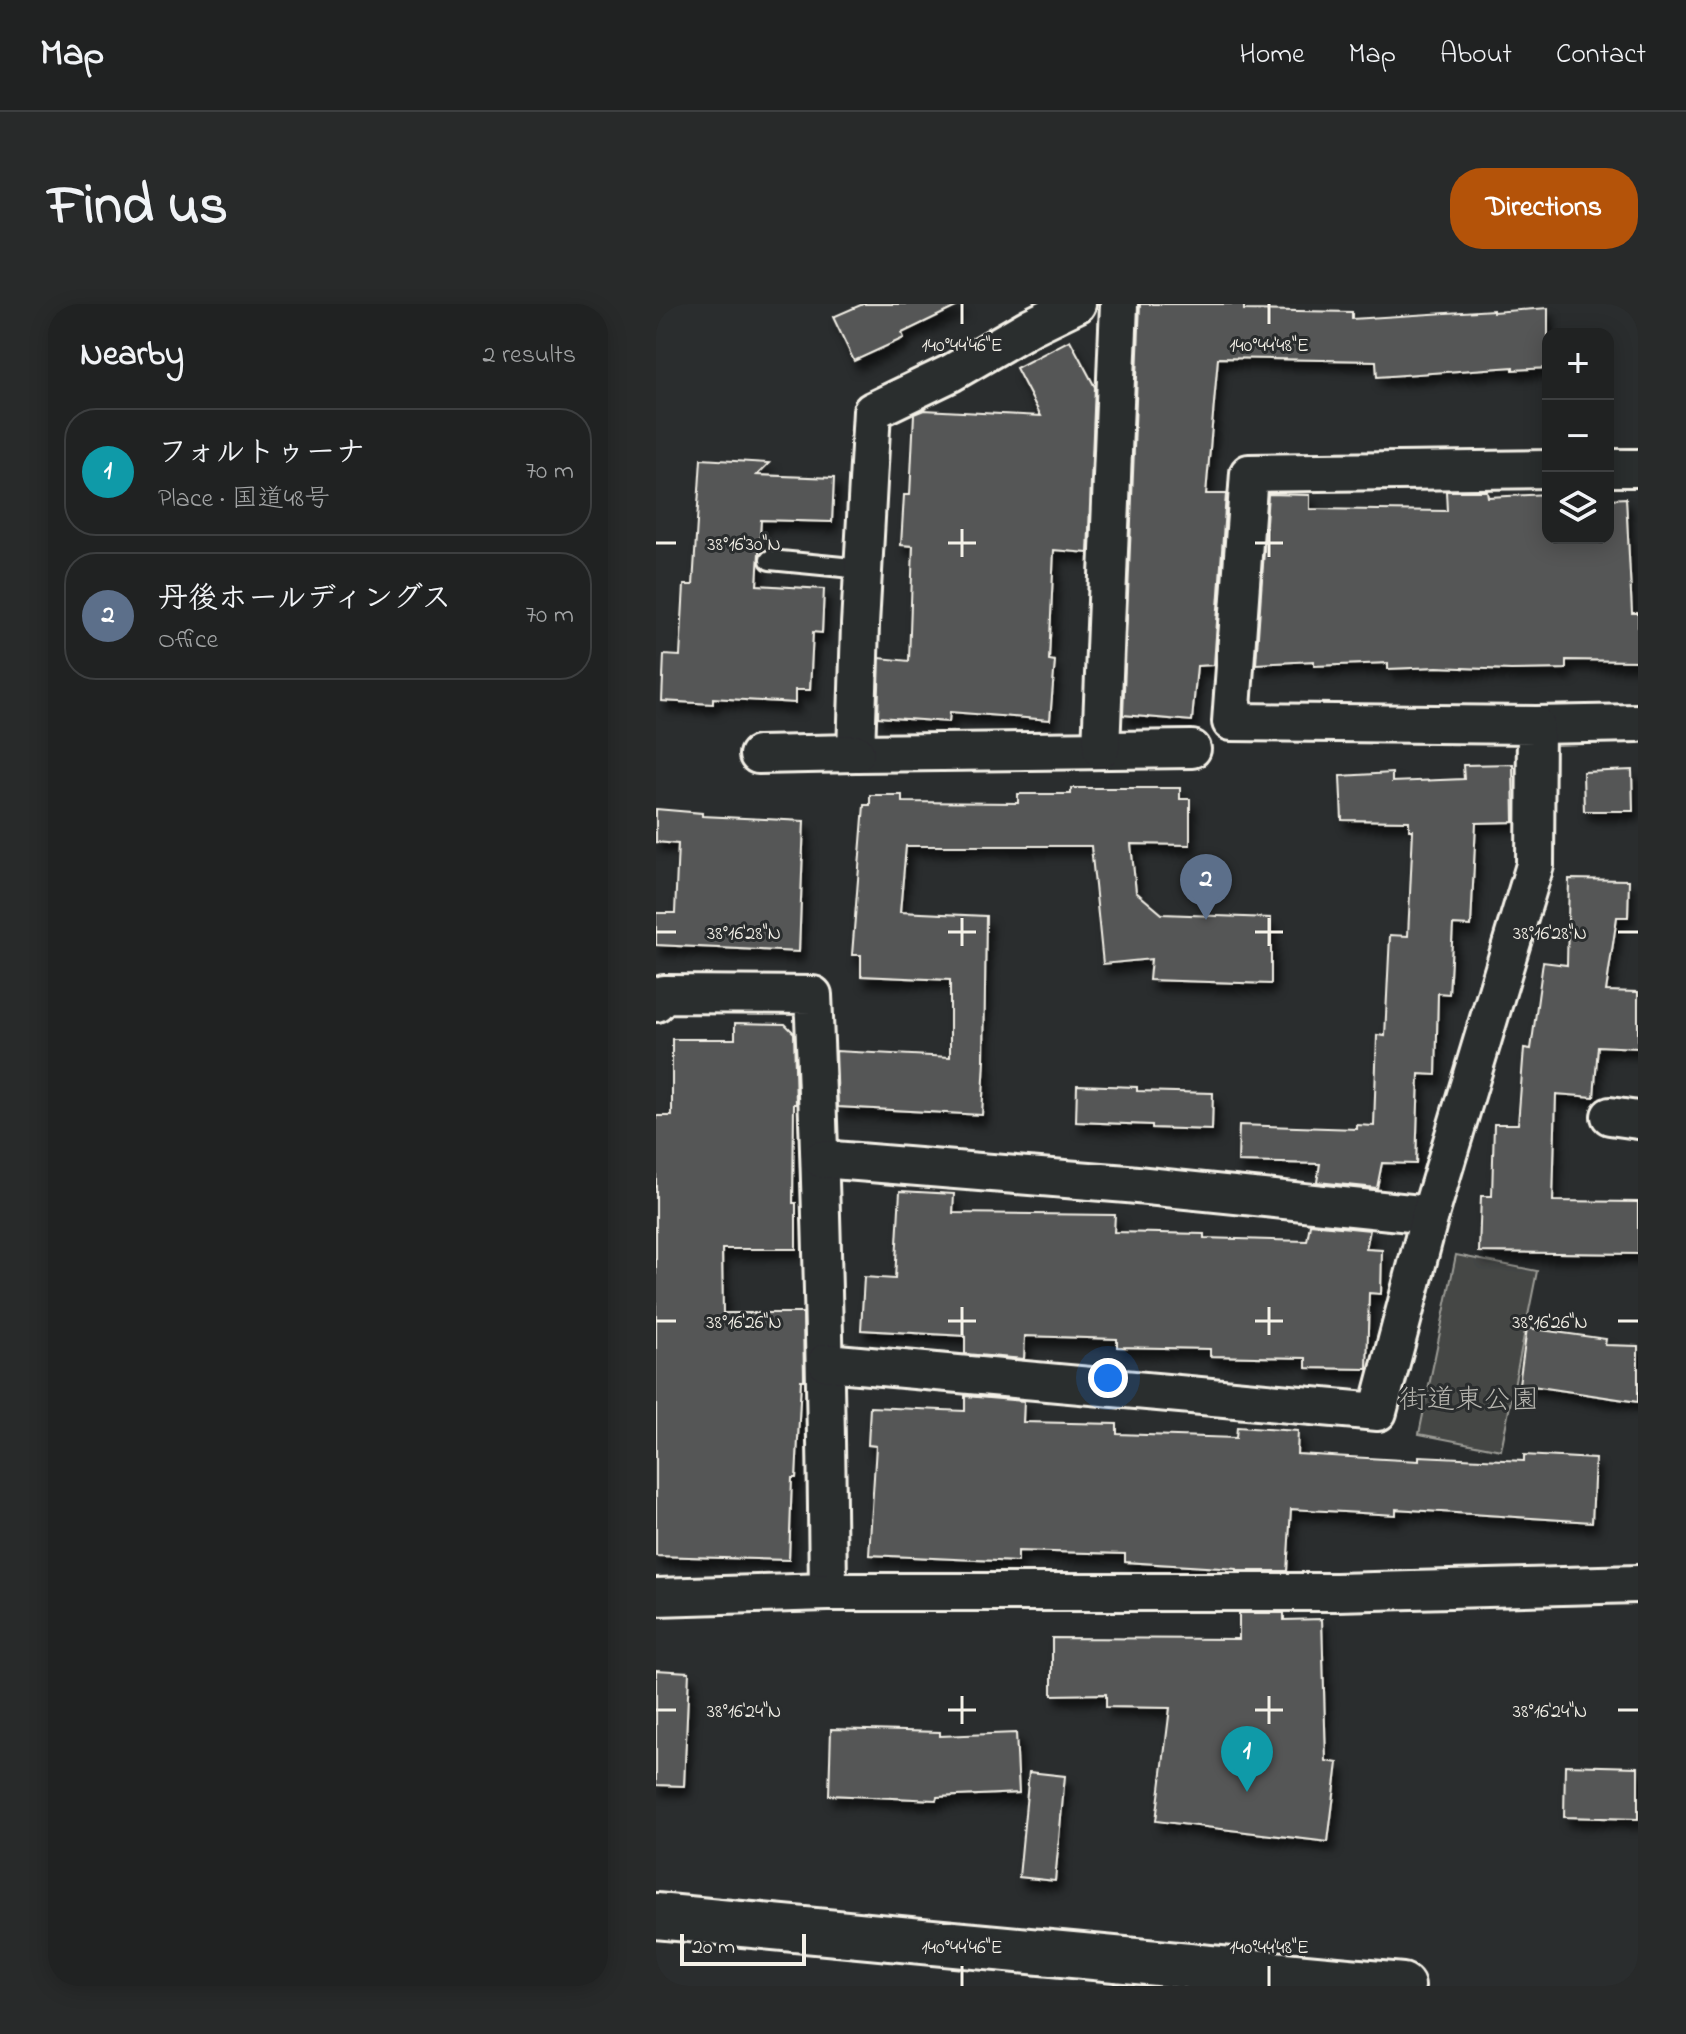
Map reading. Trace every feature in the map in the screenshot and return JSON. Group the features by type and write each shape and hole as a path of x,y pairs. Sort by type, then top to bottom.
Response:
{"highway":[{"path":"656,1916 1402,1986"}],"street":[{"path":"856,753 872,411 951,373 1077,304"},
{"path":"1101,749 1119,304"},
{"path":"1614,468 1638,468"},
{"path":"1542,469 1249,473 1231,722 1638,723"},
{"path":"826,1362 1378,1412 1430,1215 1535,865 1536,725"},
{"path":"758,755 1192,749"},
{"path":"656,1003 664,994 813,995 821,1159 828,1592"},
{"path":"821,1159 1127,1184 1430,1215"},
{"path":"656,1597 828,1592 1336,1592 1638,1584"}],"lane":[{"path":"770,560 863,569"}],"green space":[{"name":"街道東公園","path":"1456,1255 1537,1271 1501,1450 1419,1434"}],"building":[{"path":"863,304 962,304 902,333 904,338 854,361 833,317"},
{"path":"1140,304 1244,304 1244,310 1352,312 1352,319 1548,308 1548,328 1542,328 1542,368 1513,370 1513,367 1377,377 1376,361 1218,358 1206,494 1226,494 1214,665 1197,666 1192,721 1123,715"},
{"path":"1070,340 1095,387 1088,553 1054,550 1049,660 1055,661 1050,720 950,712 949,722 878,717 880,658 909,661 913,546 901,545 904,495 910,495 914,414 924,410 1041,416 1016,368"},
{"path":"701,459 769,463 757,475 834,478 832,522 761,520 757,585 824,589 822,633 813,632 810,690 795,690 795,703 713,698 713,704 662,701 664,655 680,656 684,585 693,585"},
{"path":"1446,491 1487,491 1488,497 1542,494 1542,544 1614,544 1614,499 1626,498 1632,613 1638,613 1638,661 1566,660 1566,669 1511,670 1388,669 1388,663 1314,666 1314,661 1256,664 1268,494 1310,495 1310,509 1447,511"},
{"path":"1513,764 1514,822 1476,823 1471,926 1453,925 1449,994 1438,993 1436,1075 1419,1074 1416,1164 1382,1163 1377,1188 1317,1182 1320,1164 1238,1162 1239,1125 1357,1129 1357,1125 1374,1126 1377,1035 1385,1036 1390,935 1408,936 1413,830 1409,830 1409,821 1342,820 1340,776 1392,773 1392,782 1464,779 1463,765"},
{"path":"1632,770 1633,811 1584,811 1583,772"},
{"path":"1071,788 1180,788 1180,799 1190,799 1190,845 1131,844 1136,892 1162,914 1271,918 1271,984 1149,980 1151,959 1103,964 1091,846 906,846 900,912 986,916 982,1115 838,1107 836,1051 950,1057 950,980 861,976 861,955 852,955 864,805 870,805 870,795 902,795 902,802 1018,803 1018,794 1071,794"},
{"path":"656,809 702,813 702,816 804,821 799,952 656,945 656,913 675,913 678,844 656,842"},
{"path":"1569,879 1629,880 1628,917 1617,917 1606,991 1638,992 1638,1048 1598,1046 1594,1097 1556,1094 1553,1201 1638,1202 1638,1254 1479,1252 1481,1196 1492,1196 1494,1124 1518,1124 1524,1048 1531,1049 1543,962 1567,965"},
{"path":"735,1023 785,1024 794,1033 796,1104 793,1203 796,1203 796,1249 722,1249 723,1313 803,1313 804,1380 801,1380 796,1478 792,1478 789,1560 656,1556 656,1116 672,1116 672,1039 735,1039"},
{"path":"1077,1085 1137,1087 1137,1091 1213,1093 1212,1130 1076,1122"},
{"path":"900,1191 954,1194 953,1213 1115,1215 1114,1232 1307,1241 1310,1224 1370,1230 1366,1249 1382,1250 1381,1294 1369,1293 1367,1369 1306,1368 1306,1358 1210,1356 1210,1349 1117,1347 1117,1339 1025,1336 1024,1359 965,1354 965,1336 861,1330 864,1277 895,1279"},
{"path":"1527,1328 1606,1339 1605,1345 1638,1346 1638,1402 1519,1384"},
{"path":"965,1396 1024,1401 1023,1422 1117,1424 1117,1434 1236,1438 1237,1427 1298,1431 1297,1454 1419,1461 1419,1456 1524,1461 1524,1455 1595,1459 1592,1522 1396,1509 1396,1515 1291,1509 1287,1571 1238,1571 1125,1562 1125,1554 1018,1551 1018,1562 869,1555 876,1446 868,1445 870,1407 965,1411"},
{"path":"1239,1613 1284,1613 1284,1620 1322,1619 1326,1761 1338,1763 1328,1842 1156,1821 1170,1708 1106,1707 1106,1694 1052,1695 1052,1638 1239,1639"},
{"path":"656,1670 689,1672 684,1786 656,1785"},
{"path":"831,1729 940,1732 940,1736 1016,1733 1019,1793 937,1797 936,1800 829,1795"},
{"path":"1565,1765 1638,1767 1638,1819 1564,1817"},
{"path":"1029,1772 1065,1776 1055,1881 1019,1877"}],"place":[{"name":"丹後ホールディングス","path":"1206,920"},
{"name":"フォルトゥーナ","path":"1247,1792"}]}
